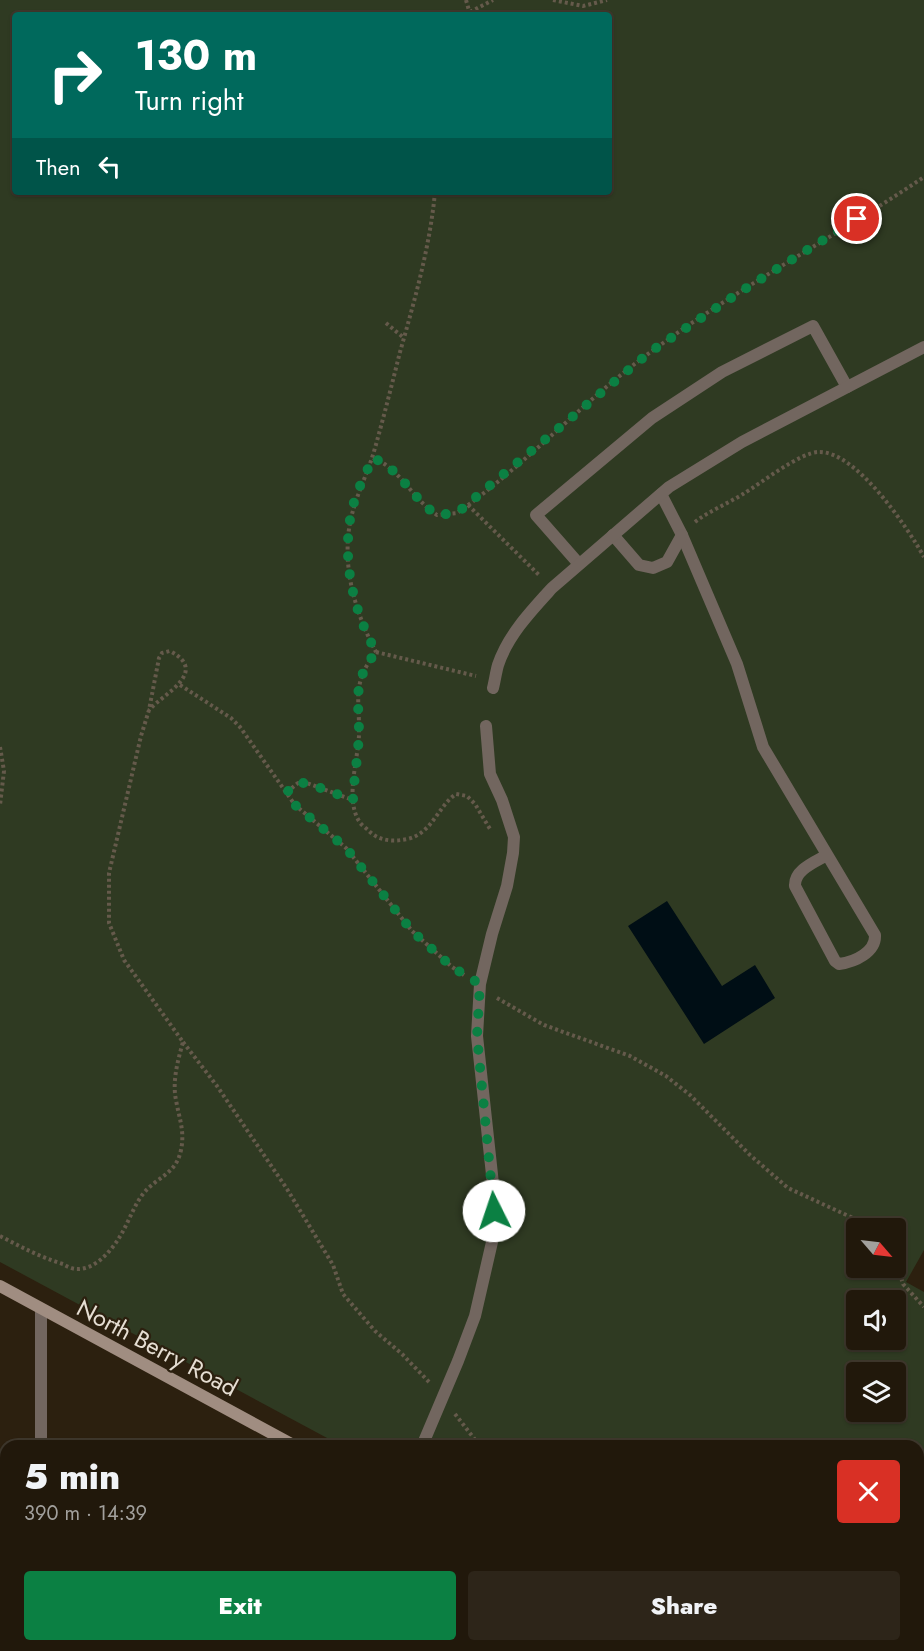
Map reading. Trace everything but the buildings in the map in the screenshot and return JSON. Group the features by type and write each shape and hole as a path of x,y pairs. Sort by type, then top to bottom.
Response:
{"main road":[{"name":"North Berry Road","path":"0,1287 284,1440"}],"street":[{"path":"579,564 536,515 652,418 712,378 813,326 847,387"},
{"path":"494,684 498,664 521,623 552,588 661,494 742,441 924,347"},
{"path":"661,494 682,535 737,664 763,747 875,935 876,942 872,949 847,963 839,964 835,961 795,886 794,880 798,873 827,855"},
{"path":"613,535 639,565 653,568 667,562 682,535"},
{"path":"425,1440 475,1316 495,1229 494,1193 477,1036 480,984 507,886 514,837 502,800 490,774 486,726"},
{"path":"41,1309 41,1440"}],"path":[{"path":"473,12 493,0"},
{"path":"553,0 583,6 607,0"},
{"path":"373,458 397,474 428,510 437,515 457,513 556,432 592,398 681,330 924,177"},
{"path":"435,195 419,278 373,458 351,512 348,540 349,574 364,631 376,652 494,684"},
{"path":"386,323 404,338"},
{"path":"682,535 696,520 745,493 807,454 819,452 831,454 842,460 872,484 905,525 924,557"},
{"path":"468,505 552,588"},
{"path":"150,710 158,700 180,685 185,676 181,659 166,650 159,658 150,710 141,736 109,873 109,923 124,960 217,1086 287,1189 333,1265 343,1294 375,1331 402,1354 475,1440"},
{"path":"376,652 363,671 357,691 359,735 353,800 359,821 374,836 387,841 409,839 425,829 437,817 446,801 456,794 467,796 490,830 514,837"},
{"path":"180,685 231,718 240,727 295,805 346,848 412,931 452,967 480,984 497,998 544,1024 630,1056 666,1076 690,1095 750,1155 788,1188 809,1200 853,1218"},
{"path":"0,747 4,771 0,806"},
{"path":"287,792 298,783 307,783 353,800"},
{"path":"0,1236 37,1256 76,1269 93,1264 107,1255 120,1237 137,1202 145,1191 166,1176 180,1154 183,1139 182,1122 175,1099 176,1070 183,1041"},
{"path":"901,1278 903,1284 924,1307"}],"green space":[{"path":"0,0 924,0 924,1250 906,1282 924,1292 924,1440 331,1440 0,1262"}],"shaded area":[{"path":"667,901 722,986 755,965 775,998 704,1044 628,926"}],"route":[{"path":"494,1211 477,1036 480,984 452,967 412,931 346,848 295,805 287,792 298,783 307,783 353,800 359,735 357,691 363,671 376,652 364,631 349,574 348,540 351,512 361,484 373,458 397,474 428,510 437,515 457,513 556,432 592,398 650,352 689,324 857,219"}]}
